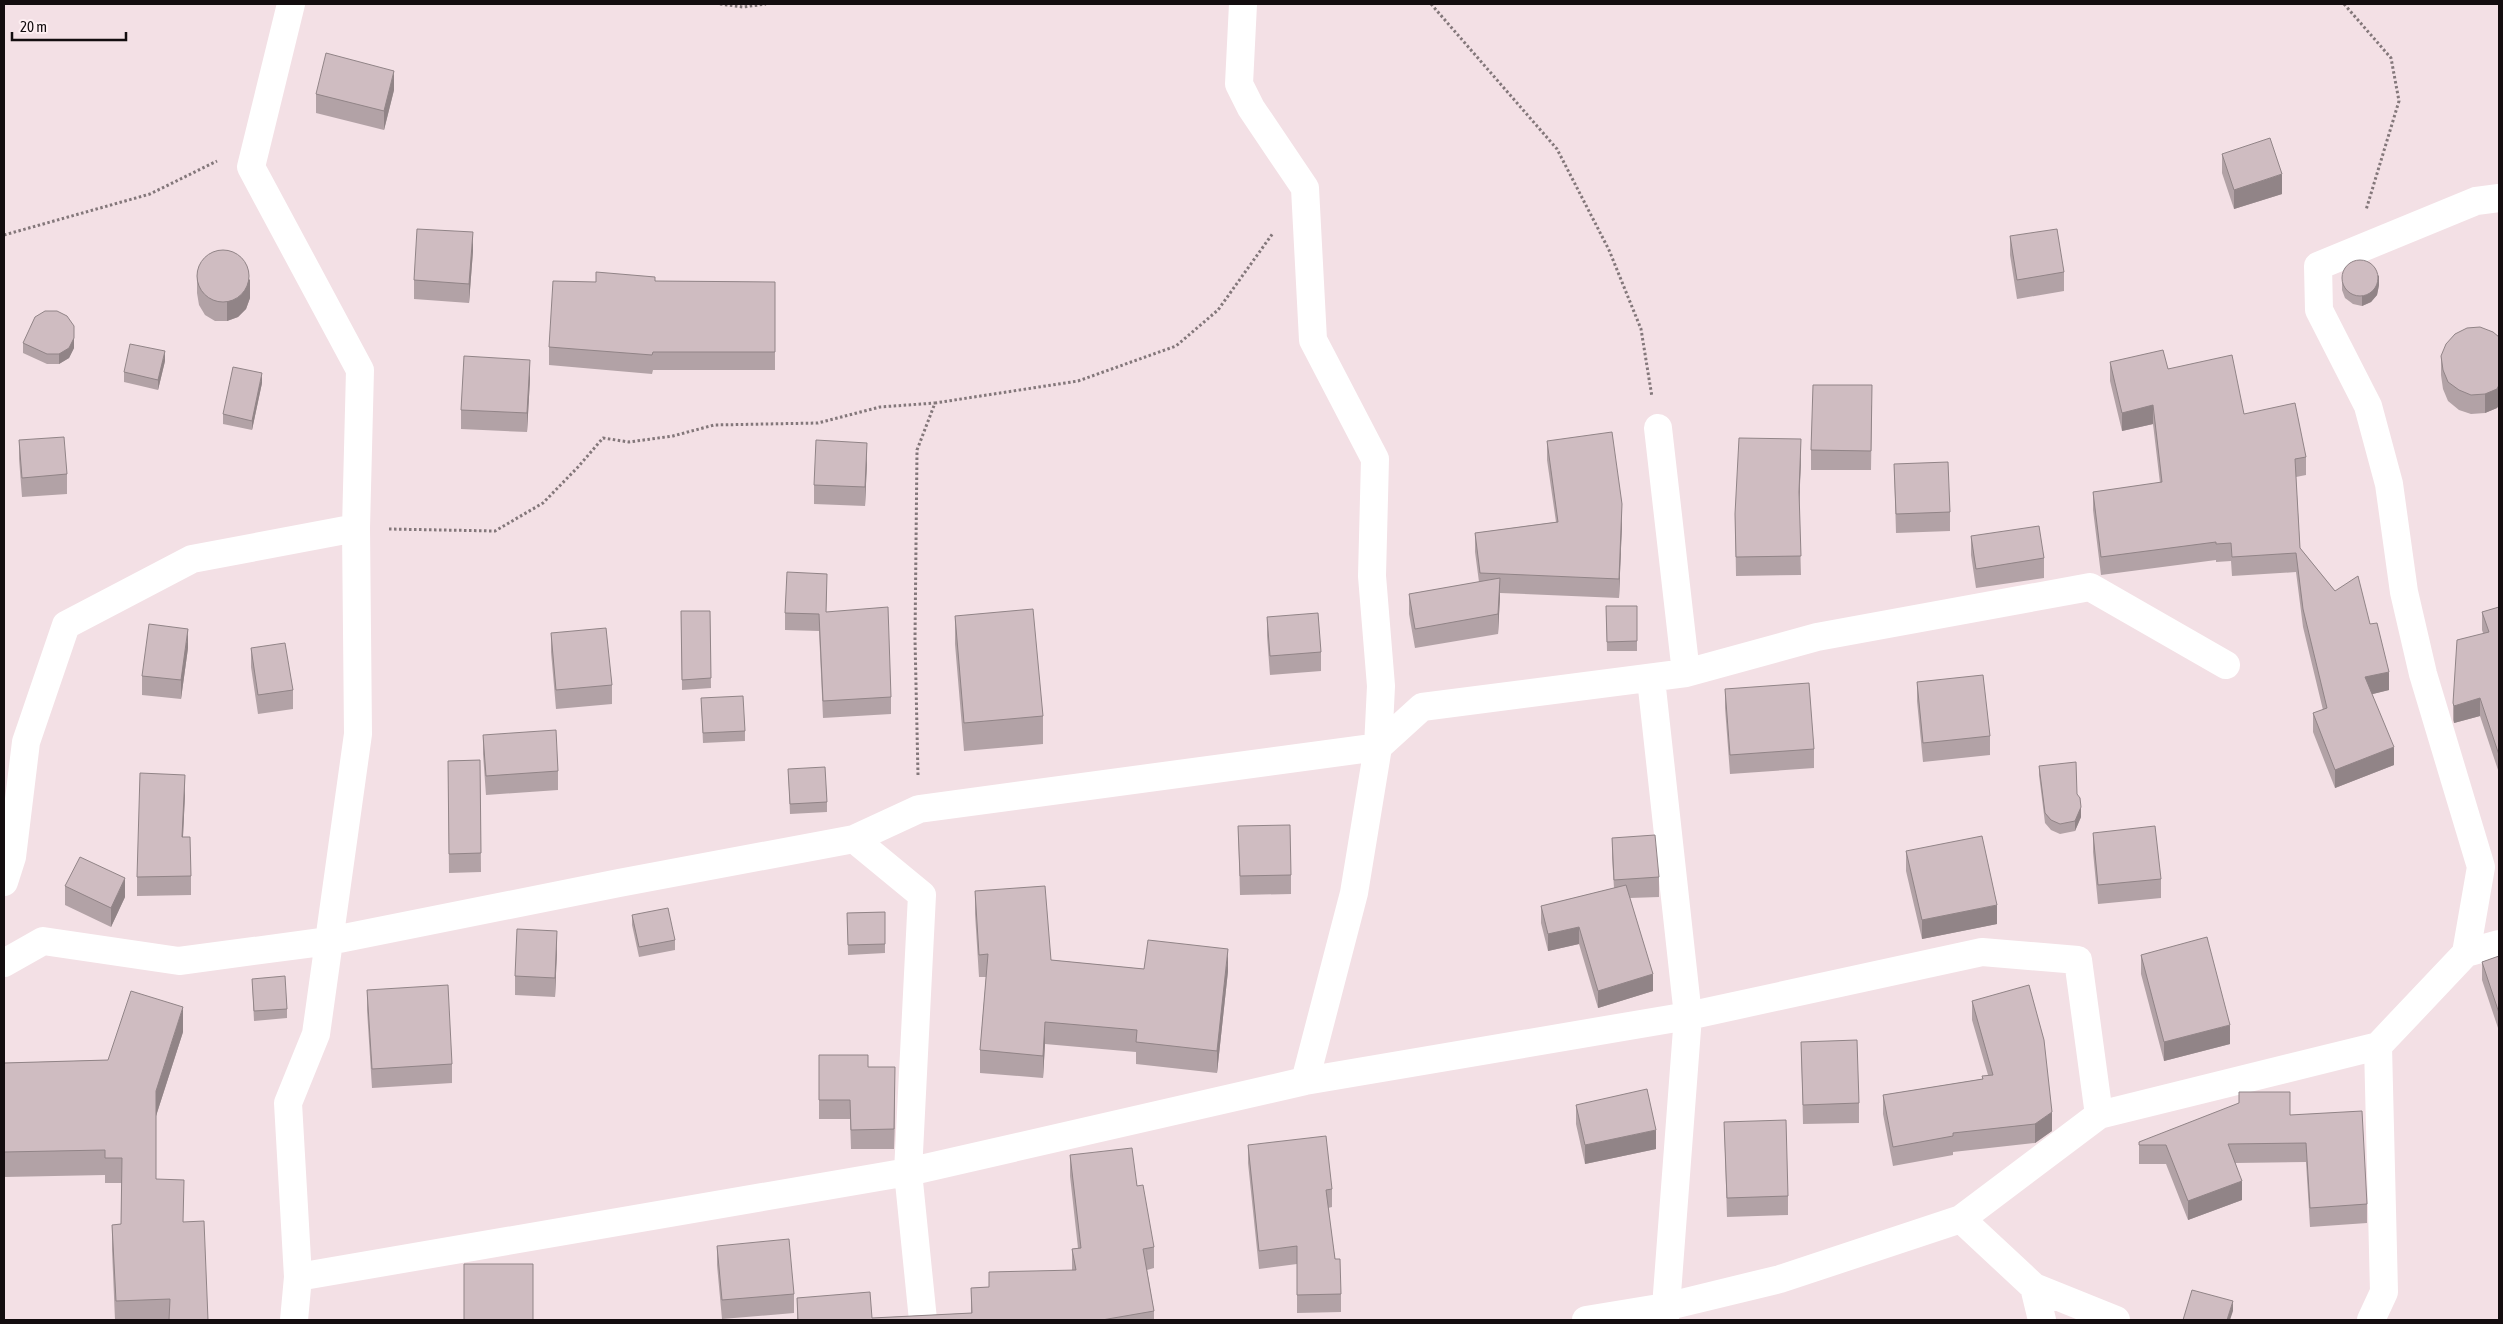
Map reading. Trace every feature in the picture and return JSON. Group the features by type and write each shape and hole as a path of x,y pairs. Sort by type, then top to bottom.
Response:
{"street":[{"path":"291,4 251,167 360,370 356,528 358,734 316,1034 288,1103 298,1277 294,1320"},
{"path":"1243,4 1239,84 1251,108 1305,188 1313,340 1375,459 1372,576 1381,686 1378,747 1354,893 1305,1081"},
{"path":"2466,953 2481,867 2423,674 2404,592 2389,484 2368,406 2319,310 2318,266 2476,201 2499,198"},
{"path":"1658,428 1686,673"},
{"path":"4,882 26,742 66,625 192,559 356,528"},
{"path":"4,963 43,941 179,961 329,941 619,883 854,839 919,809 1378,747 1422,707 1686,673 1817,637 2090,587 2226,665"},
{"path":"1651,679 1688,1016 1665,1314"},
{"path":"854,839 922,895 908,1172 923,1320"},
{"path":"1586,1320 1665,1314 1780,1279 1961,1219 2099,1115 2378,1046 2466,953 2499,944"},
{"path":"298,1277 908,1172 1305,1081 1688,1016 1982,952 2078,960 2099,1115"},
{"path":"2371,1320 2384,1292 2378,1046"},
{"path":"1961,1219 2034,1287 2116,1320"},
{"path":"2034,1287 2042,1320"}],"path":[{"path":"720,4 743,7 766,4"},
{"path":"1431,4 1557,149 1609,250 1641,329 1658,428"},
{"path":"2344,4 2391,58 2399,101 2354,250"},
{"path":"4,235 150,194 257,142"},
{"path":"356,528 496,532 542,503 578,467 603,438 629,442 673,436 714,425 818,423 880,407 935,403 1078,380 1176,346 1218,310 1305,188"},
{"path":"919,809 915,640 917,450 935,403"}],"building":[{"path":"326,53 394,71 384,111 316,94"},
{"path":"2270,138 2282,174 2234,190 2222,154"},
{"path":"417,229 473,232 469,284 414,280"},
{"path":"2057,229 2064,272 2017,280 2010,236"},
{"path":"223,250 233,252 241,258 247,266 249,276 247,286 241,294 233,300 223,302 213,300 205,294 199,286 197,276 199,266 205,258 213,252"},
{"path":"2360,260 2367,261 2373,265 2377,271 2377,285 2373,291 2367,295 2360,296 2353,295 2347,291 2343,285 2342,278 2343,271 2347,265 2353,261"},
{"path":"596,272 655,277 655,281 775,282 775,352 653,352 652,355 549,347 553,281 596,282"},
{"path":"45,311 57,311 67,316 74,326 74,338 69,348 59,354 47,354 23,343 35,317"},
{"path":"2480,327 2493,332 2499,337 2499,385 2497,389 2485,394 2471,395 2459,390 2448,382 2443,370 2441,356 2446,344 2455,334 2467,328"},
{"path":"130,344 165,351 158,380 124,372"},
{"path":"2163,350 2168,369 2232,355 2244,414 2295,403 2306,457 2295,459 2300,548 2335,591 2358,576 2370,624 2377,623 2389,672 2365,677 2394,747 2335,770 2313,713 2327,708 2303,609 2296,553 2232,557 2231,543 2216,544 2216,542 2101,557 2093,492 2162,482 2153,405 2122,413 2110,362"},
{"path":"464,356 530,360 527,413 461,410"},
{"path":"233,367 262,373 252,421 223,414"},
{"path":"1813,385 1872,385 1871,451 1811,450"},
{"path":"1612,432 1622,504 1619,579 1480,573 1475,533 1558,522 1547,441"},
{"path":"64,437 67,474 22,478 19,440"},
{"path":"1739,438 1801,439 1799,492 1801,556 1736,557 1735,514"},
{"path":"816,440 867,443 865,487 814,485"},
{"path":"1948,462 1950,512 1896,514 1894,464"},
{"path":"2039,526 2044,558 1976,569 1971,536"},
{"path":"787,572 827,574 826,612 888,607 891,697 823,701 819,614 785,613"},
{"path":"1500,578 1498,614 1415,629 1409,594"},
{"path":"1606,606 1637,606 1637,641 1607,642"},
{"path":"2499,607 2499,755 2480,698 2454,706 2453,703 2457,640 2489,632 2482,612"},
{"path":"1033,609 1043,716 964,723 955,616"},
{"path":"681,611 710,611 711,678 682,680"},
{"path":"1318,613 1321,652 1270,656 1267,617"},
{"path":"149,624 188,629 181,680 142,676"},
{"path":"606,628 612,685 556,690 551,633"},
{"path":"285,643 293,690 258,695 251,648"},
{"path":"1983,675 1990,736 1923,743 1917,682"},
{"path":"1809,683 1814,749 1730,755 1725,689"},
{"path":"743,696 745,731 703,733 701,698"},
{"path":"556,730 558,771 486,776 483,735"},
{"path":"480,760 481,853 449,854 448,761"},
{"path":"2076,762 2077,794 2080,798 2081,807 2075,821 2060,824 2051,820 2045,813 2039,766"},
{"path":"825,767 827,802 790,804 788,769"},
{"path":"140,773 185,775 182,837 190,837 191,876 137,877"},
{"path":"1290,825 1291,875 1240,876 1238,826"},
{"path":"2155,826 2161,879 2098,885 2093,833"},
{"path":"1655,835 1659,877 1614,880 1612,838"},
{"path":"1982,836 1997,905 1922,920 1906,851"},
{"path":"80,857 125,878 111,908 65,886"},
{"path":"1626,885 1653,974 1598,991 1579,927 1548,934 1541,906"},
{"path":"1045,886 1051,960 1144,969 1148,940 1228,949 1217,1051 1136,1042 1137,1030 1045,1022 1043,1056 980,1050 988,954 979,955 975,891"},
{"path":"668,908 675,940 639,947 632,915"},
{"path":"885,912 885,944 848,945 847,913"},
{"path":"517,929 557,931 555,978 515,976"},
{"path":"2207,937 2230,1025 2164,1042 2141,955"},
{"path":"2499,956 2499,1013 2482,962"},
{"path":"285,976 287,1009 254,1011 252,979"},
{"path":"448,985 452,1064 372,1069 367,990"},
{"path":"2029,985 2044,1040 2052,1112 2035,1124 1953,1133 1953,1136 1893,1147 1883,1095 1983,1079 1982,1076 1993,1075 1972,1001"},
{"path":"131,991 183,1007 156,1091 156,1179 184,1180 183,1222 204,1221 208,1320 169,1320 170,1299 116,1301 112,1225 121,1224 122,1158 105,1158 105,1150 4,1152 4,1063 108,1060"},
{"path":"1857,1040 1859,1103 1803,1105 1801,1042"},
{"path":"819,1055 868,1055 868,1067 895,1067 894,1129 851,1130 850,1100 819,1100"},
{"path":"1647,1089 1656,1130 1585,1145 1576,1105"},
{"path":"2239,1092 2290,1092 2290,1115 2362,1111 2367,1204 2310,1208 2306,1143 2228,1144 2242,1181 2188,1201 2166,1145 2139,1145 2139,1142 2239,1103"},
{"path":"1786,1120 1788,1196 1727,1198 1724,1122"},
{"path":"1326,1136 1332,1189 1326,1190 1335,1259 1340,1259 1341,1294 1297,1295 1297,1246 1259,1251 1248,1145"},
{"path":"1132,1148 1137,1186 1143,1185 1154,1247 1143,1249 1154,1311 1102,1320 798,1320 797,1298 870,1292 872,1318 972,1313 971,1288 989,1287 989,1272 1076,1270 1072,1249 1081,1248 1070,1155"},
{"path":"789,1239 794,1294 722,1300 717,1246"},
{"path":"464,1264 533,1264 533,1320 464,1320"},
{"path":"2192,1290 2233,1301 2227,1320 2183,1320"}]}
